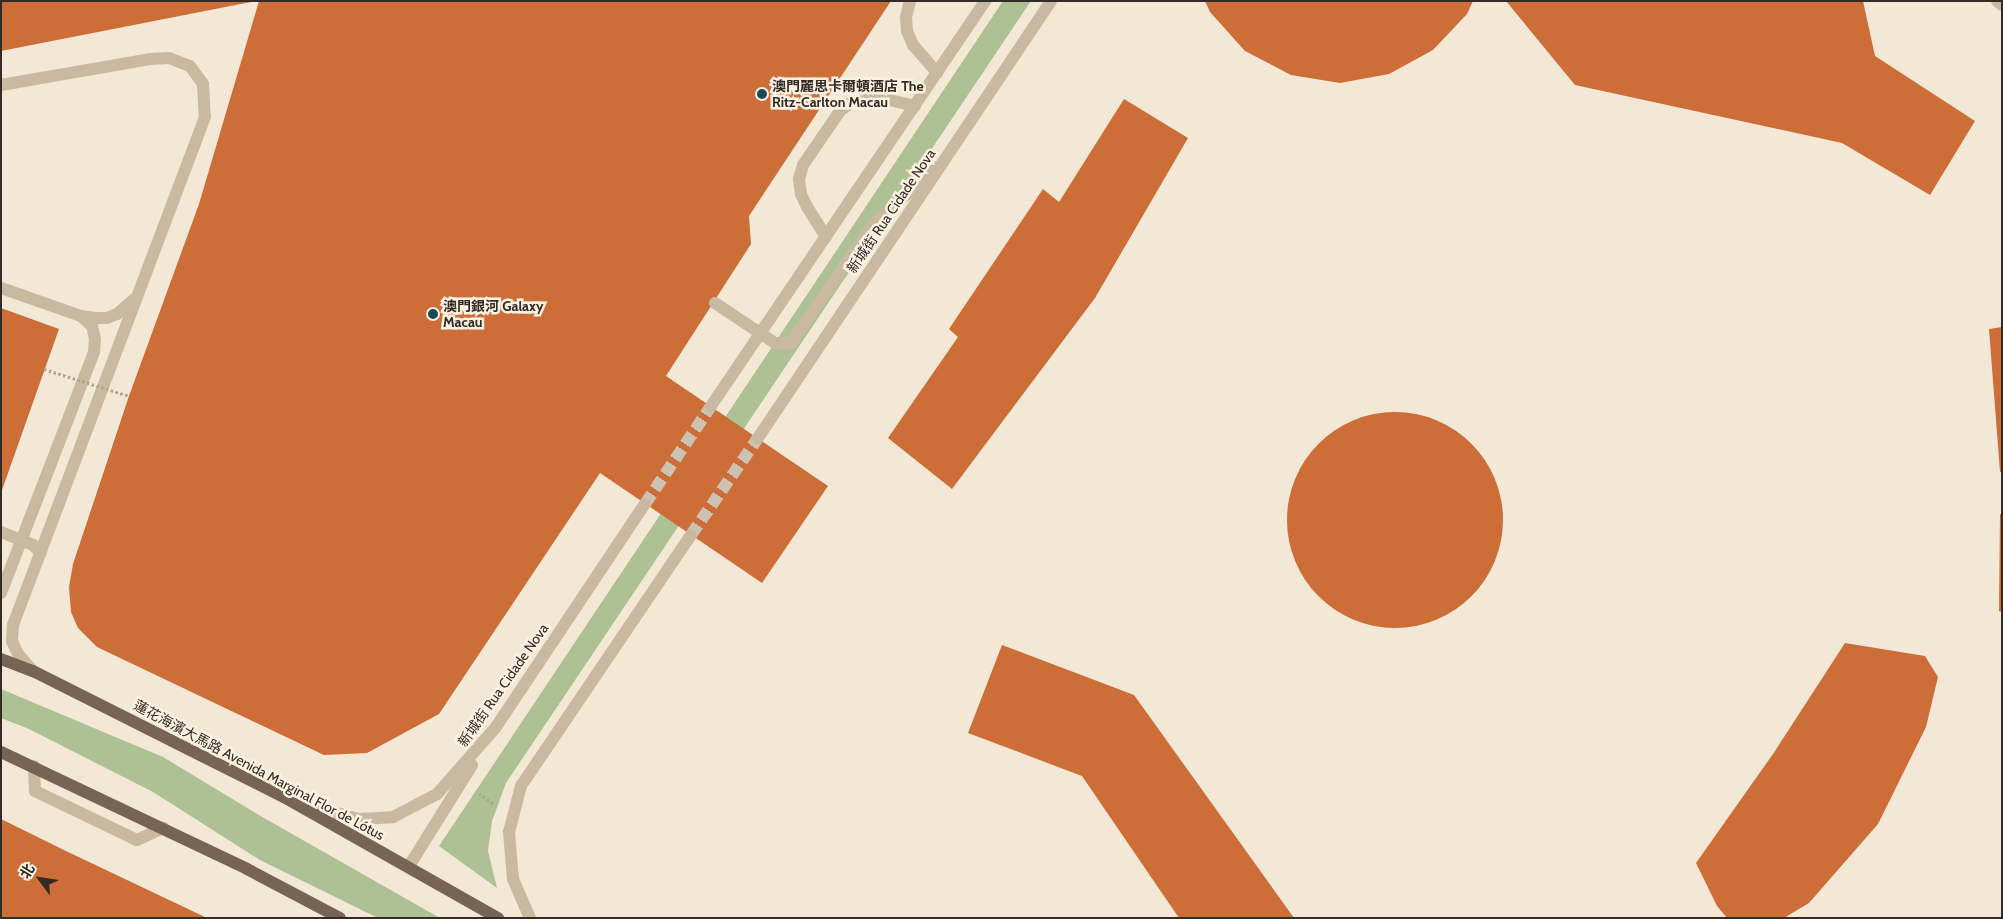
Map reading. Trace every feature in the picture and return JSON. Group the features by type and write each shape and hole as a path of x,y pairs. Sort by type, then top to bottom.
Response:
{"main road":[{"name":"蓮花海濱大馬路 Avenida Marginal Flor de Lótus","path":"1,659 33,671 284,797 498,918"},
{"path":"1,752 163,828 340,918"}],"street":[{"path":"910,1 906,17 907,31 913,45 937,73"},
{"path":"711,406 985,1"},
{"name":"新城街 Rua Cidade Nova","path":"758,438 1051,1"},
{"path":"1997,1 2002,5"},
{"path":"1,85 150,59 169,58 190,66 203,84 205,117 13,625 12,641 18,654 33,671"},
{"path":"826,237 807,208 801,194 799,179 803,165 840,110 852,102 866,98 881,98 915,106"},
{"path":"715,303 780,345 791,343 875,222 941,163"},
{"path":"1,288 82,316 107,318 126,308 139,293"},
{"path":"1,593 94,352 95,338 92,326 82,316"},
{"name":"新城街 Rua Cidade Nova","path":"284,797 358,819 393,817 437,794 496,727 646,504"},
{"path":"1,532 34,545 41,553"},
{"path":"530,918 513,879 509,832 521,786 691,535"},
{"path":"409,866 496,727"},
{"path":"34,766 35,791 137,840 163,828"}],"path":[{"path":"44,369 129,396"}],"green space":[{"path":"1003,1 1031,1 506,783 492,821 488,851 497,888 439,846"},
{"path":"1,689 163,757 264,818 440,918 378,918 260,860 153,792 29,729 1,718"}],"building":[{"path":"1,1 251,1 251,2 1,51"},
{"name":"澳門銀河 Galaxy Macau","path":"259,1 891,1 749,216 751,244 666,376 828,486 762,583 600,473 439,714 367,753 324,755 97,647 78,628 71,612 69,587 73,564 129,396 199,204"},
{"path":"1205,1 1473,1 1467,14 1433,50 1389,74 1340,83 1291,75 1245,51 1210,12"},
{"path":"1506,1 1863,1 1875,56 1975,121 1930,195 1842,143 1575,85"},
{"path":"1124,99 1188,138 1095,298 952,489 888,438 958,337 949,329 1043,189 1059,202"},
{"path":"1,308 59,329 2,490 1,490"},
{"path":"2002,327 2002,472 2000,472 1989,329"},
{"path":"1406,412 1436,420 1446,425 1464,436 1479,451 1495,479 1503,509 1503,531 1495,561 1479,589 1464,604 1436,620 1416,626 1384,628 1354,620 1344,615 1326,604 1311,589 1295,561 1289,541 1287,509 1295,479 1300,469 1311,451 1326,436 1354,420 1374,414"},
{"path":"2000,514 2002,514 2002,612 1999,611"},
{"path":"1845,643 1925,656 1938,677 1926,727 1878,824 1809,903 1784,918 1727,918 1717,906 1696,863 1773,754"},
{"path":"1002,645 1134,695 1294,918 1179,918 1082,776 968,733"},
{"path":"1,819 66,851 207,918 1,918"}],"tunnel":[{"path":"645,504 711,406"},
{"path":"691,535 758,438"}],"place":[{"name":"澳門麗思卡爾頓酒店 The Ritz-Carlton Macau","path":"762,94"},
{"name":"澳門銀河 Galaxy Macau","path":"433,314"}]}
